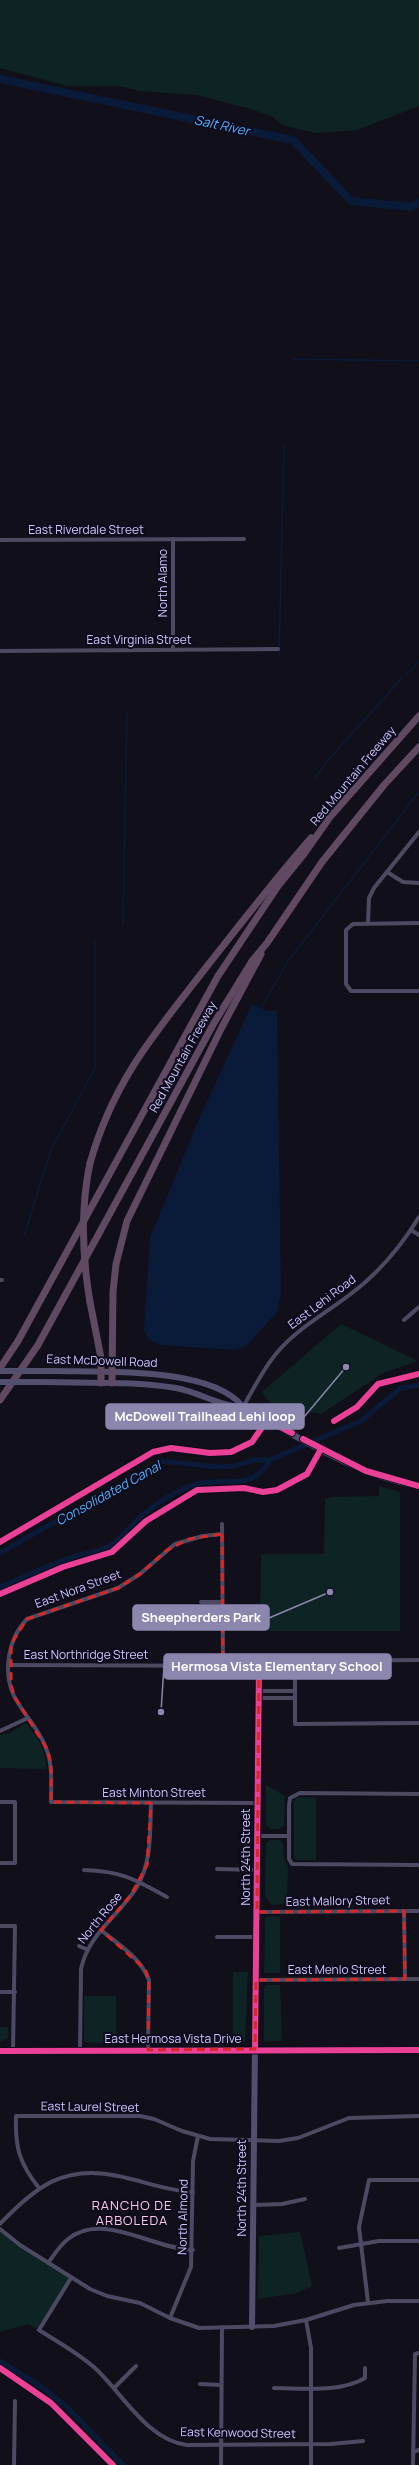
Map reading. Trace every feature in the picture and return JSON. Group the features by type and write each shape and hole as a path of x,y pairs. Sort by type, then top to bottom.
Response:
{"highway":[{"name":"Red Mountain Freeway","path":"0,1368 18,1341 208,994 278,886 304,854 330,816 419,716"},
{"name":"Red Mountain Freeway","path":"0,1400 38,1345 214,1023 252,961 267,943 322,862 384,785 419,747"},
{"path":"101,1383 101,1358 84,1270 82,1240 84,1194 90,1163 106,1115 130,1068 273,880 330,816"},
{"path":"112,1383 113,1292 116,1264 127,1221 222,1027 267,943"}],"street":[{"name":"North Alamo","path":"173,539 173,650"},
{"name":"East Riverdale Street","path":"0,540 244,540"},
{"name":"East Virginia Street","path":"0,651 278,650"},
{"path":"368,923 369,898 374,888 419,832"},
{"path":"387,872 403,882 419,882"},
{"path":"419,923 353,924 346,930 346,984 351,991 419,991"},
{"name":"East Lehi Road","path":"244,1407 275,1354 315,1318 362,1286 390,1258 419,1217"},
{"path":"411,1230 419,1235"},
{"path":"404,1320 419,1307"},
{"name":"East McDowell Road","path":"0,1371 150,1373 183,1378 236,1397 244,1407 321,1449 366,1471 419,1486"},
{"name":"East McDowell Road","path":"0,1382 112,1383 178,1389 214,1399 232,1407 244,1407"},
{"path":"222,1524 223,1666"},
{"name":"East Nora Street","path":"51,1802 50,1759 43,1740 14,1696 9,1665 10,1644 15,1634 27,1618 118,1588 140,1574 175,1544 203,1536 222,1534"},
{"path":"201,1602 222,1602"},
{"path":"419,1660 295,1661 295,1724 419,1723"},
{"name":"East Northridge Street","path":"9,1665 259,1666"},
{"name":"North 24th Street","path":"252,2327 259,1666"},
{"path":"259,1691 295,1691"},
{"path":"280,1691 280,1698"},
{"path":"259,1698 295,1698"},
{"path":"0,1731 28,1718"},
{"path":"419,1794 294,1794 289,1805 289,1859 292,1864 297,1866 419,1865"},
{"path":"0,1802 15,1802 15,1863 0,1863"},
{"name":"East Minton Street","path":"51,1802 258,1803"},
{"name":"North Rose","path":"80,2050 81,1969 86,1949 140,1882 147,1865 149,1852 151,1803"},
{"path":"257,1836 289,1836"},
{"path":"217,1869 257,1870"},
{"path":"84,1870 114,1872 140,1882 167,1897"},
{"path":"404,1911 405,1980"},
{"name":"East Mallory Street","path":"257,1912 419,1911"},
{"path":"0,1926 14,1926 13,2051"},
{"path":"101,1930 130,1954 145,1969 149,1980 148,2050"},
{"path":"217,1937 257,1937"},
{"path":"79,1946 86,1949"},
{"name":"East Menlo Street","path":"256,1980 419,1980"},
{"path":"0,1992 14,1992"},
{"name":"East Hermosa Vista Drive","path":"0,2051 255,2049 419,2050"},
{"name":"East Laurel Street","path":"39,2188 27,2171 17,2148 16,2116 140,2116 169,2124 198,2136 210,2139 280,2141 298,2138 349,2118 419,2116"},
{"name":"North Almond","path":"170,2318 189,2277 192,2250 193,2161 198,2136"},
{"path":"0,2224 26,2197 39,2188 68,2175 98,2173 118,2176 176,2192 193,2192"},
{"path":"368,2302 359,2227 369,2180 419,2180"},
{"path":"253,2206 282,2204 305,2199"},
{"path":"48,2263 66,2239 87,2228 114,2230 168,2248 192,2250"},
{"path":"0,2229 71,2278 107,2296 140,2303 170,2318 199,2328 274,2326 306,2320 342,2307 368,2302 419,2301"},
{"path":"339,2248 378,2241 419,2241"},
{"name":"East Kenwood Street","path":"71,2278 39,2330 83,2358 114,2388 150,2427 164,2437 176,2443 187,2445 311,2445 363,2441"},
{"path":"306,2320 311,2348 310,2465"},
{"path":"221,2465 222,2327"},
{"path":"413,2465 417,2353"},
{"path":"114,2388 136,2366"},
{"path":"274,2388 311,2388 356,2383 365,2378 365,2368"},
{"path":"200,2384 221,2385"},
{"path":"14,2465 15,2401"},
{"path":"414,2420 419,2418"},
{"path":"413,2452 419,2450"}],"highlighted area":[{"path":"222,1534 223,1666 259,1666 257,1912 404,1911 405,1979 256,1980 255,2049 148,2050 149,1980 145,1969 101,1930 131,1895 147,1865 151,1803 51,1802 51,1763 47,1749 14,1696 11,1684 11,1644 27,1619 118,1588 140,1574 167,1550 189,1539"}],"green space":[{"path":"0,0 419,0 419,106 357,130 316,133 282,125 273,117 254,110 197,95 139,91 120,86 67,86 0,68"},
{"path":"341,1324 418,1361 383,1373 321,1414 271,1404 262,1392"},
{"path":"379,1486 400,1492 400,1631 260,1631 261,1554 324,1554 325,1499 332,1497 379,1496"},
{"path":"26,1723 34,1733 43,1750 46,1769 0,1768 0,1735 10,1733"},
{"path":"266,1785 285,1796 284,1825 280,1829 270,1829 266,1824"},
{"path":"297,1797 316,1798 316,1860 297,1860 294,1858 294,1801"},
{"path":"270,1840 280,1840 283,1844 284,1858 288,1867 287,1903 285,1904 272,1905 265,1897 266,1844"},
{"path":"267,1916 280,1917 280,1973 264,1973 265,1919"},
{"path":"233,1972 248,1972 245,2042 233,2043"},
{"path":"267,1985 280,1985 282,2041 264,2041 264,1988"},
{"path":"84,1996 116,1996 116,2044 84,2042"},
{"path":"0,2027 8,2027 8,2038 0,2042"},
{"path":"0,2229 71,2278 39,2330 28,2324 0,2332"},
{"path":"300,2232 312,2286 297,2293 258,2299 259,2236"}],"water":[{"path":"252,1004 268,1011 277,1011 281,1293 277,1312 248,1344 236,1350 160,1345 148,1339 144,1330 150,1238 199,1119"}],"waterway":[{"name":"Salt River","path":"0,79 293,140 351,201 411,207 419,203"},
{"path":"293,359 419,361"},
{"path":"279,657 284,444"},
{"path":"406,675 419,662"},
{"path":"315,778 329,759 403,677"},
{"path":"123,924 127,712"},
{"path":"261,1008 288,961 419,792"},
{"path":"24,1236 51,1150 95,1068 95,940"},
{"name":"Consolidated Canal","path":"0,1553 162,1461 218,1467 235,1466 253,1460 270,1460 361,1421 401,1388 419,1385"},
{"path":"0,1587 66,1559 108,1547 120,1538 150,1509 189,1486 207,1482 247,1480 263,1470 270,1460"},
{"path":"0,2361 42,2387 66,2406 123,2465"}],"cycle path":[{"path":"334,1421 357,1407 378,1384 419,1374"},
{"path":"0,1542 153,1452 171,1448 210,1453 231,1452 252,1442 267,1420 292,1433"},
{"path":"303,1439 366,1471 419,1486"},
{"path":"0,1594 63,1567 112,1552 146,1521 197,1490 244,1488 263,1492 277,1490 307,1474 321,1449"},
{"path":"255,2049 259,1666"},
{"path":"0,2051 419,2050"},
{"path":"0,2368 51,2403 113,2465"}],"place":[{"name":"McDowell Trailhead Lehi loop","path":"346,1367"},
{"name":"Sheepherders Park","path":"330,1592"},
{"name":"Hermosa Vista Elementary School","path":"161,1712"}],"district":[{"name":"RANCHO DE ARBOLEDA","path":"132,2212"}]}
